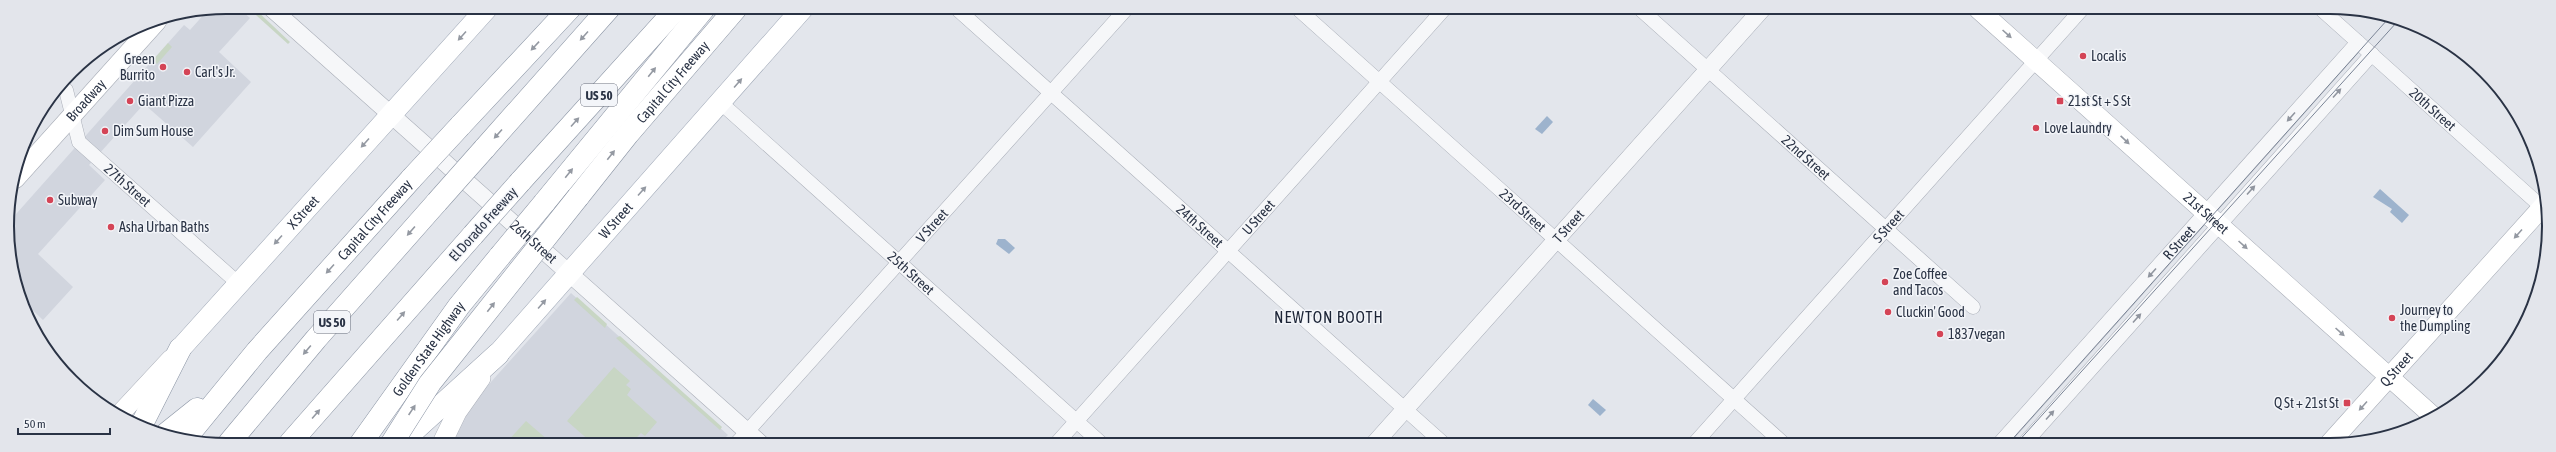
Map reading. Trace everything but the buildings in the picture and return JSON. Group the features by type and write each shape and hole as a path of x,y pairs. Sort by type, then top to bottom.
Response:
{"highway":[{"name":"Capital City Freeway","path":"212,400 412,178 564,14"},
{"name":"US 50","path":"233,438 436,202 604,14"},
{"name":"El Dorado Freeway","path":"294,438 520,182 672,14"},
{"name":"Golden State Highway","path":"364,438 459,306 699,14"},
{"name":"Capital City Freeway","path":"395,438 430,383 628,134 730,14"},
{"path":"143,421 180,349"},
{"path":"406,438 498,354"},
{"path":"170,431 212,400"},
{"path":"188,434 212,400"}],"main road":[{"name":"X Street","path":"122,411 482,14"},
{"name":"W Street","path":"444,438 457,412 498,354 799,14"},
{"name":"21st Street","path":"1985,14 2430,413"},
{"name":"Broadway","path":"21,173 151,28"},
{"name":"Q Street","path":"2333,438 2542,209"}],"street":[{"name":"26th Street","path":"278,14 570,272 743,438"},
{"name":"24th Street","path":"963,14 1437,438"},
{"name":"V Street","path":"743,438 1122,14"},
{"name":"23rd Street","path":"1304,14 1557,239 1777,438"},
{"name":"U Street","path":"1061,438 1440,14"},
{"name":"22nd Street","path":"1646,14 1973,308"},
{"name":"T Street","path":"1379,438 1758,14"},
{"name":"S Street","path":"1699,438 2077,14"},
{"name":"20th Street","path":"2327,14 2541,205"},
{"name":"R Street","path":"2029,438 2213,219 2358,42"},
{"name":"R Street","path":"2006,438 2372,54"},
{"name":"27th Street","path":"65,89 79,142 239,284"},
{"name":"25th Street","path":"721,103 1095,438"}],"shaded area":[{"path":"245,14 250,18 219,52 251,82 193,147 144,104 89,165 105,180 38,254 73,287 43,320 30,308 21,281 14,240 14,216 184,25 190,30 203,15"},
{"path":"571,293 728,435 725,438 453,438 473,402"}],"green space":[{"path":"255,14 260,14 290,42 288,44"},
{"path":"168,43 172,47 157,64 153,60"},
{"path":"577,297 607,324 605,328 574,300"},
{"path":"620,336 722,427 720,430 616,338"},
{"path":"614,367 630,381 626,385 631,389 627,395 657,422 645,436 641,433 636,438 586,438 567,421"},
{"path":"526,421 546,438 511,438"}],"water":[{"path":"1547,116 1553,122 1542,134 1535,129"},
{"path":"2380,189 2409,215 2402,223 2390,212 2392,209 2373,197"},
{"path":"998,239 1005,239 1015,248 1009,254 996,244"},
{"path":"1593,399 1606,410 1600,416 1588,405"}],"tram line":[{"path":"2013,438 2386,21"},
{"path":"2021,438 2395,24"}],"place":[{"name":"Localis","path":"2083,56"},
{"name":"Green Burrito","path":"163,67"},
{"name":"Carl's Jr.","path":"187,72"},
{"name":"Giant Pizza","path":"130,101"},
{"name":"21st St + S St","path":"2060,101"},
{"name":"Love Laundry","path":"2036,128"},
{"name":"Dim Sum House","path":"105,131"},
{"name":"Subway","path":"50,200"},
{"name":"Asha Urban Baths","path":"111,227"},
{"name":"Zoe Coffee and Tacos","path":"1885,282"},
{"name":"Cluckin' Good","path":"1888,312"},
{"name":"Journey to the Dumpling","path":"2392,318"},
{"name":"1837vegan","path":"1940,334"},
{"name":"Q St + 21st St","path":"2347,403"}],"district":[{"name":"NEWTON BOOTH","path":"1329,317"}]}
